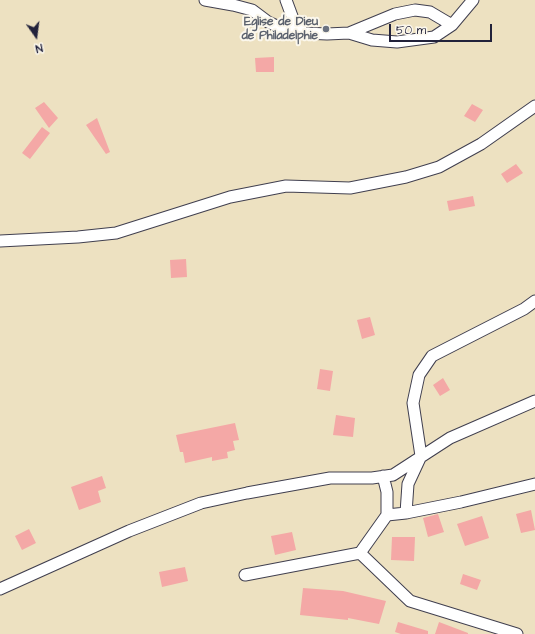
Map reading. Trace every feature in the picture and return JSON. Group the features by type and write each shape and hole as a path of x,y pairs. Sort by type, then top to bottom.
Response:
{"street":[{"path":"205,0 233,4 252,10 268,22 281,28 296,27"},
{"path":"286,0 296,27 305,33 349,33 372,40 397,42 434,37 452,25 473,0"},
{"path":"349,33 395,14 415,10 430,12 452,25"},
{"path":"0,241 78,237 116,233 230,197 286,186 350,188 406,177 439,167 481,144 535,106"},
{"path":"406,513 408,484 421,456 413,403 419,375 423,368 432,356 524,309 535,301"},
{"path":"0,589 130,531 201,503 330,478 372,478 393,475 450,438 535,401"},
{"path":"245,575 360,553 387,515 387,492 383,476"},
{"path":"387,515 406,513 461,502 535,484"},
{"path":"360,553 410,601 517,634"}],"building":[{"path":"274,57 274,72 256,72 255,58"},
{"path":"44,102 58,118 49,128 35,108"},
{"path":"472,104 483,110 475,122 464,116"},
{"path":"97,118 110,152 106,154 86,125"},
{"path":"42,127 50,133 30,159 22,153"},
{"path":"516,164 523,173 507,183 501,174"},
{"path":"473,196 475,206 449,211 447,201"},
{"path":"186,259 187,277 171,278 170,260"},
{"path":"370,317 375,335 362,339 357,320"},
{"path":"320,369 333,371 330,391 317,389"},
{"path":"443,378 450,390 440,396 433,385"},
{"path":"336,415 355,418 353,437 333,435"},
{"path":"235,423 239,440 233,441 235,450 227,452 228,458 212,461 212,457 185,463 183,452 180,452 176,435"},
{"path":"102,476 106,488 98,491 101,502 79,510 71,487"},
{"path":"531,510 535,530 521,533 516,514"},
{"path":"438,514 444,532 428,537 423,518"},
{"path":"482,516 489,538 465,546 457,524"},
{"path":"29,529 36,543 22,550 15,536"},
{"path":"292,532 296,550 275,555 271,536"},
{"path":"392,537 415,537 414,561 391,560"},
{"path":"185,567 188,581 162,587 159,572"},
{"path":"463,574 481,580 477,590 460,584"},
{"path":"303,588 343,591 386,601 379,624 348,618 348,620 300,615"},
{"path":"398,622 428,631 428,634 401,634 395,632"},
{"path":"439,622 468,633 468,634 435,634"}],"place":[{"name":"Eglise de Dieu de Philadelphie","path":"326,29"}]}
